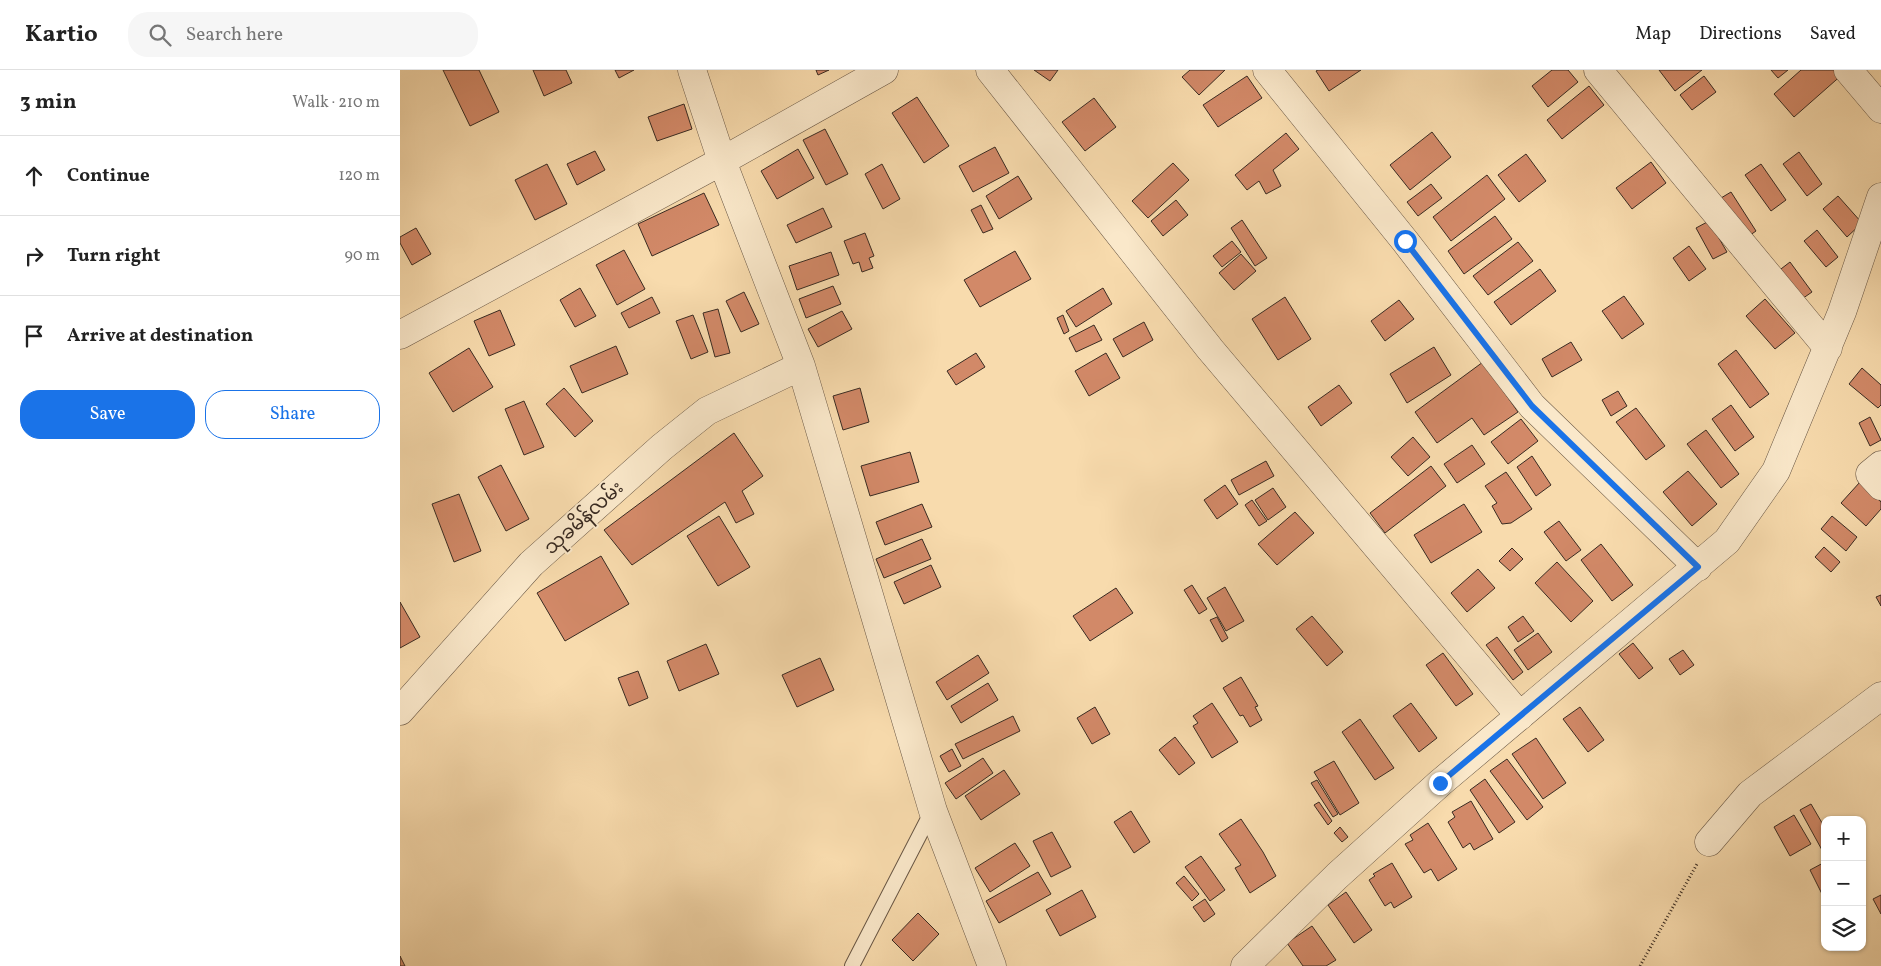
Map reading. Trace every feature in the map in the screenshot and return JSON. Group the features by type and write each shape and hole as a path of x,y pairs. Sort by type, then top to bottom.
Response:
{"street":[{"path":"692,70 722,160 800,366 932,810 992,966"},
{"path":"400,335 884,70"},
{"path":"990,70 1210,349 1520,716"},
{"path":"1267,70 1405,241 1532,406 1698,567"},
{"path":"1598,70 1828,348"},
{"path":"1848,70 1881,109"},
{"path":"1245,966 1337,876 1440,783 1728,541 1776,471 1828,348 1881,197"},
{"name":"သုခမိန်လမ်း","path":"400,711 531,564 662,447 707,411 800,366"},
{"path":"1881,464 1870,474 1881,486"},
{"path":"1709,842 1750,794 1881,696"}],"lane":[{"path":"852,966 932,810"}],"path":[{"path":"1640,966 1709,842"}],"building":[{"path":"443,70 479,70 499,112 470,126"},
{"path":"533,70 566,70 572,83 544,96"},
{"path":"615,70 634,70 619,78"},
{"path":"816,70 829,70 818,75"},
{"path":"1034,70 1058,70 1050,81"},
{"path":"1190,70 1225,70 1199,95 1182,77"},
{"path":"1361,70 1329,91 1316,71"},
{"path":"1552,70 1568,70 1578,82 1548,107 1532,86"},
{"path":"1659,70 1702,70 1675,91"},
{"path":"1771,70 1788,70 1778,78"},
{"path":"1801,70 1841,70 1844,73 1794,117 1774,94"},
{"path":"1247,76 1262,98 1218,127 1203,105"},
{"path":"1704,76 1716,92 1692,110 1680,95"},
{"path":"1589,86 1604,105 1562,139 1547,120"},
{"path":"917,97 949,146 924,163 892,113"},
{"path":"1094,98 1116,127 1085,151 1062,122"},
{"path":"684,104 692,129 657,141 648,117"},
{"path":"825,129 848,174 826,185 803,140"},
{"path":"1432,132 1451,157 1410,190 1390,165"},
{"path":"1286,133 1299,149 1273,170 1281,186 1266,194 1259,181 1247,190 1235,175"},
{"path":"995,147 1009,173 973,192 959,166"},
{"path":"798,149 814,178 777,199 761,171"},
{"path":"595,151 605,170 577,185 567,164"},
{"path":"1799,152 1822,184 1807,196 1783,164"},
{"path":"1526,154 1546,181 1519,202 1498,175"},
{"path":"1651,162 1666,183 1632,209 1616,188"},
{"path":"1173,163 1189,180 1148,218 1132,201"},
{"path":"547,164 567,204 535,220 515,180"},
{"path":"882,164 900,199 883,209 865,174"},
{"path":"1761,164 1786,200 1771,211 1745,175"},
{"path":"1487,175 1505,199 1451,241 1433,217"},
{"path":"1018,176 1032,199 999,219 986,196"},
{"path":"1431,184 1442,198 1418,216 1407,202"},
{"path":"1731,192 1756,231 1743,240 1716,201"},
{"path":"704,193 719,225 652,256 638,224"},
{"path":"1838,196 1862,223 1847,237 1823,209"},
{"path":"1176,200 1188,215 1163,236 1151,221"},
{"path":"981,205 993,229 983,233 971,210"},
{"path":"823,208 832,227 796,243 787,225"},
{"path":"1495,216 1512,239 1464,274 1448,251"},
{"path":"1242,220 1267,258 1255,266 1231,228"},
{"path":"1709,221 1727,252 1713,259 1696,228"},
{"path":"416,228 431,254 412,265 400,243 400,237"},
{"path":"1817,230 1838,257 1826,267 1804,241"},
{"path":"865,233 874,256 869,258 873,268 862,272 859,262 853,264 844,241"},
{"path":"1232,241 1241,252 1222,267 1213,256"},
{"path":"1518,242 1533,261 1488,295 1473,276"},
{"path":"1689,246 1706,269 1689,281 1673,258"},
{"path":"624,250 645,289 617,305 596,265"},
{"path":"1015,251 1031,279 980,307 964,280"},
{"path":"831,252 839,275 797,290 789,266"},
{"path":"1241,254 1256,271 1234,290 1219,273"},
{"path":"1790,262 1812,292 1799,301 1777,272"},
{"path":"1540,269 1556,291 1511,325 1494,302"},
{"path":"833,286 841,304 806,318 799,299"},
{"path":"580,288 596,316 575,327 560,300"},
{"path":"1103,288 1112,304 1076,327 1066,311"},
{"path":"744,292 759,324 741,332 726,301"},
{"path":"1624,296 1644,324 1622,339 1602,311"},
{"path":"652,297 660,313 629,328 621,313"},
{"path":"1285,297 1311,339 1278,360 1252,319"},
{"path":"1765,299 1795,333 1775,349 1746,316"},
{"path":"1399,300 1414,319 1385,341 1371,321"},
{"path":"718,309 730,353 715,357 703,313"},
{"path":"500,310 515,345 489,356 474,321"},
{"path":"842,311 852,329 818,347 808,329"},
{"path":"693,315 708,352 691,359 676,321"},
{"path":"1063,315 1069,331 1064,334 1057,318"},
{"path":"1144,322 1153,340 1123,357 1113,339"},
{"path":"1094,325 1102,340 1076,352 1069,338"},
{"path":"1571,342 1582,360 1552,377 1542,359"},
{"path":"616,346 628,374 582,393 570,366"},
{"path":"1434,347 1451,375 1407,403 1390,374"},
{"path":"469,348 493,387 453,412 429,373"},
{"path":"1736,350 1769,394 1750,408 1718,364"},
{"path":"976,353 985,367 956,385 947,371"},
{"path":"1106,353 1120,378 1089,396 1075,371"},
{"path":"1483,362 1518,412 1484,435 1472,418 1437,443 1415,412"},
{"path":"1862,368 1881,385 1881,405 1878,408 1849,384"},
{"path":"1339,385 1352,403 1321,426 1308,407"},
{"path":"564,388 593,421 575,437 546,404"},
{"path":"860,388 869,422 843,430 833,396"},
{"path":"1618,391 1627,406 1611,416 1602,400"},
{"path":"524,401 544,447 524,455 505,409"},
{"path":"1731,405 1754,437 1735,451 1712,419"},
{"path":"1636,408 1665,446 1646,460 1616,422"},
{"path":"1870,417 1881,440 1870,446 1859,423"},
{"path":"1521,419 1538,441 1508,464 1491,442"},
{"path":"1706,430 1739,474 1721,488 1687,444"},
{"path":"734,433 763,476 742,491 754,514 736,523 725,502 632,565 604,530"},
{"path":"1413,437 1430,457 1408,476 1391,457"},
{"path":"1472,445 1485,464 1457,483 1444,464"},
{"path":"910,452 919,482 870,496 861,466"},
{"path":"1532,456 1551,485 1536,496 1517,467"},
{"path":"1266,461 1274,476 1239,495 1231,480"},
{"path":"501,465 529,519 506,531 478,477"},
{"path":"1431,466 1446,486 1385,533 1370,513"},
{"path":"1688,471 1717,504 1692,526 1663,492"},
{"path":"1506,472 1532,509 1511,523 1502,524 1492,506 1497,503 1485,486"},
{"path":"1860,482 1881,502 1881,509 1866,526 1841,503"},
{"path":"1225,485 1238,504 1217,519 1204,500"},
{"path":"1273,488 1286,507 1268,520 1255,500"},
{"path":"459,494 481,551 454,562 432,504"},
{"path":"1252,500 1267,521 1259,526 1245,505"},
{"path":"922,504 932,527 885,545 876,522"},
{"path":"1464,504 1482,532 1431,563 1414,535"},
{"path":"1295,512 1314,533 1277,565 1258,544"},
{"path":"719,516 750,567 718,586 687,536"},
{"path":"1832,516 1857,537 1846,551 1821,529"},
{"path":"1559,521 1581,550 1566,561 1544,532"},
{"path":"922,539 931,559 884,578 876,559"},
{"path":"1601,544 1633,585 1612,601 1581,560"},
{"path":"1824,547 1840,562 1831,572 1815,557"},
{"path":"1512,548 1523,559 1510,571 1499,561"},
{"path":"601,556 629,604 565,641 537,593"},
{"path":"1557,562 1593,601 1571,622 1535,583"},
{"path":"931,565 941,587 904,604 894,582"},
{"path":"1478,569 1495,588 1467,612 1451,593"},
{"path":"1192,585 1207,609 1199,614 1184,590"},
{"path":"1225,587 1244,621 1226,631 1207,598"},
{"path":"1116,588 1133,613 1090,641 1073,616"},
{"path":"1881,595 1881,606 1876,597"},
{"path":"400,602 420,637 400,648"},
{"path":"1312,616 1343,652 1327,666 1296,629"},
{"path":"1523,616 1534,631 1518,642 1508,627"},
{"path":"1217,617 1228,638 1222,642 1210,620"},
{"path":"1538,633 1552,652 1528,670 1514,650"},
{"path":"1497,637 1523,672 1513,680 1486,645"},
{"path":"1633,643 1653,668 1639,679 1619,654"},
{"path":"706,644 719,674 679,691 667,661"},
{"path":"1683,650 1694,665 1680,675 1669,659"},
{"path":"1443,653 1473,694 1456,706 1426,665"},
{"path":"978,655 989,673 947,700 936,682"},
{"path":"820,658 834,690 797,707 782,675"},
{"path":"638,671 648,698 629,706 618,678"},
{"path":"1241,677 1258,706 1255,707 1262,720 1250,727 1243,715 1240,716 1223,688"},
{"path":"988,683 998,700 961,723 951,706"},
{"path":"1212,703 1238,742 1212,758 1193,726 1198,723 1193,716"},
{"path":"1411,703 1437,738 1419,752 1393,716"},
{"path":"1095,707 1110,734 1092,744 1077,718"},
{"path":"1580,707 1604,740 1588,752 1563,719"},
{"path":"1013,716 1020,731 963,759 955,744"},
{"path":"1360,719 1394,768 1375,780 1342,732"},
{"path":"1175,737 1195,763 1179,775 1159,750"},
{"path":"1536,738 1566,783 1543,799 1512,754"},
{"path":"952,749 961,766 949,772 940,756"},
{"path":"983,758 993,773 956,799 945,783"},
{"path":"1507,759 1543,807 1527,820 1490,771"},
{"path":"1334,761 1359,803 1340,815 1314,772"},
{"path":"1004,770 1020,794 981,820 965,796"},
{"path":"1485,779 1515,822 1499,833 1470,790"},
{"path":"1317,780 1338,814 1333,817 1311,783"},
{"path":"1471,801 1493,839 1474,850 1470,843 1463,848 1448,822 1455,817 1452,812"},
{"path":"1319,802 1332,821 1328,825 1314,805"},
{"path":"1811,804 1821,821 1821,848 1800,810"},
{"path":"1131,811 1150,842 1134,853 1114,822"},
{"path":"1794,815 1811,844 1790,856 1774,827"},
{"path":"1241,819 1276,876 1250,893 1235,868 1241,865 1219,834"},
{"path":"1428,823 1457,869 1438,881 1431,869 1424,873 1405,844 1413,840 1410,835"},
{"path":"1340,827 1348,837 1342,842 1334,833"},
{"path":"1052,832 1071,867 1051,877 1033,841"},
{"path":"1015,843 1030,866 990,892 975,868"},
{"path":"1201,856 1225,890 1210,901 1185,867"},
{"path":"1392,863 1412,897 1394,908 1391,902 1385,906 1369,880 1375,876 1373,874"},
{"path":"1821,864 1821,892 1810,870"},
{"path":"1038,872 1051,894 999,923 986,901"},
{"path":"1184,876 1199,894 1192,901 1176,883"},
{"path":"1082,890 1096,917 1060,936 1046,910"},
{"path":"1346,892 1372,930 1354,943 1328,905"},
{"path":"1881,895 1881,914 1873,899"},
{"path":"1205,899 1215,914 1204,922 1193,907"},
{"path":"918,913 939,934 913,961 892,940"},
{"path":"1312,926 1336,960 1326,966 1303,966 1287,943"},
{"path":"400,956 405,966 400,966"}],"route":[{"path":"1405,241 1532,406 1698,567 1440,783"}]}
